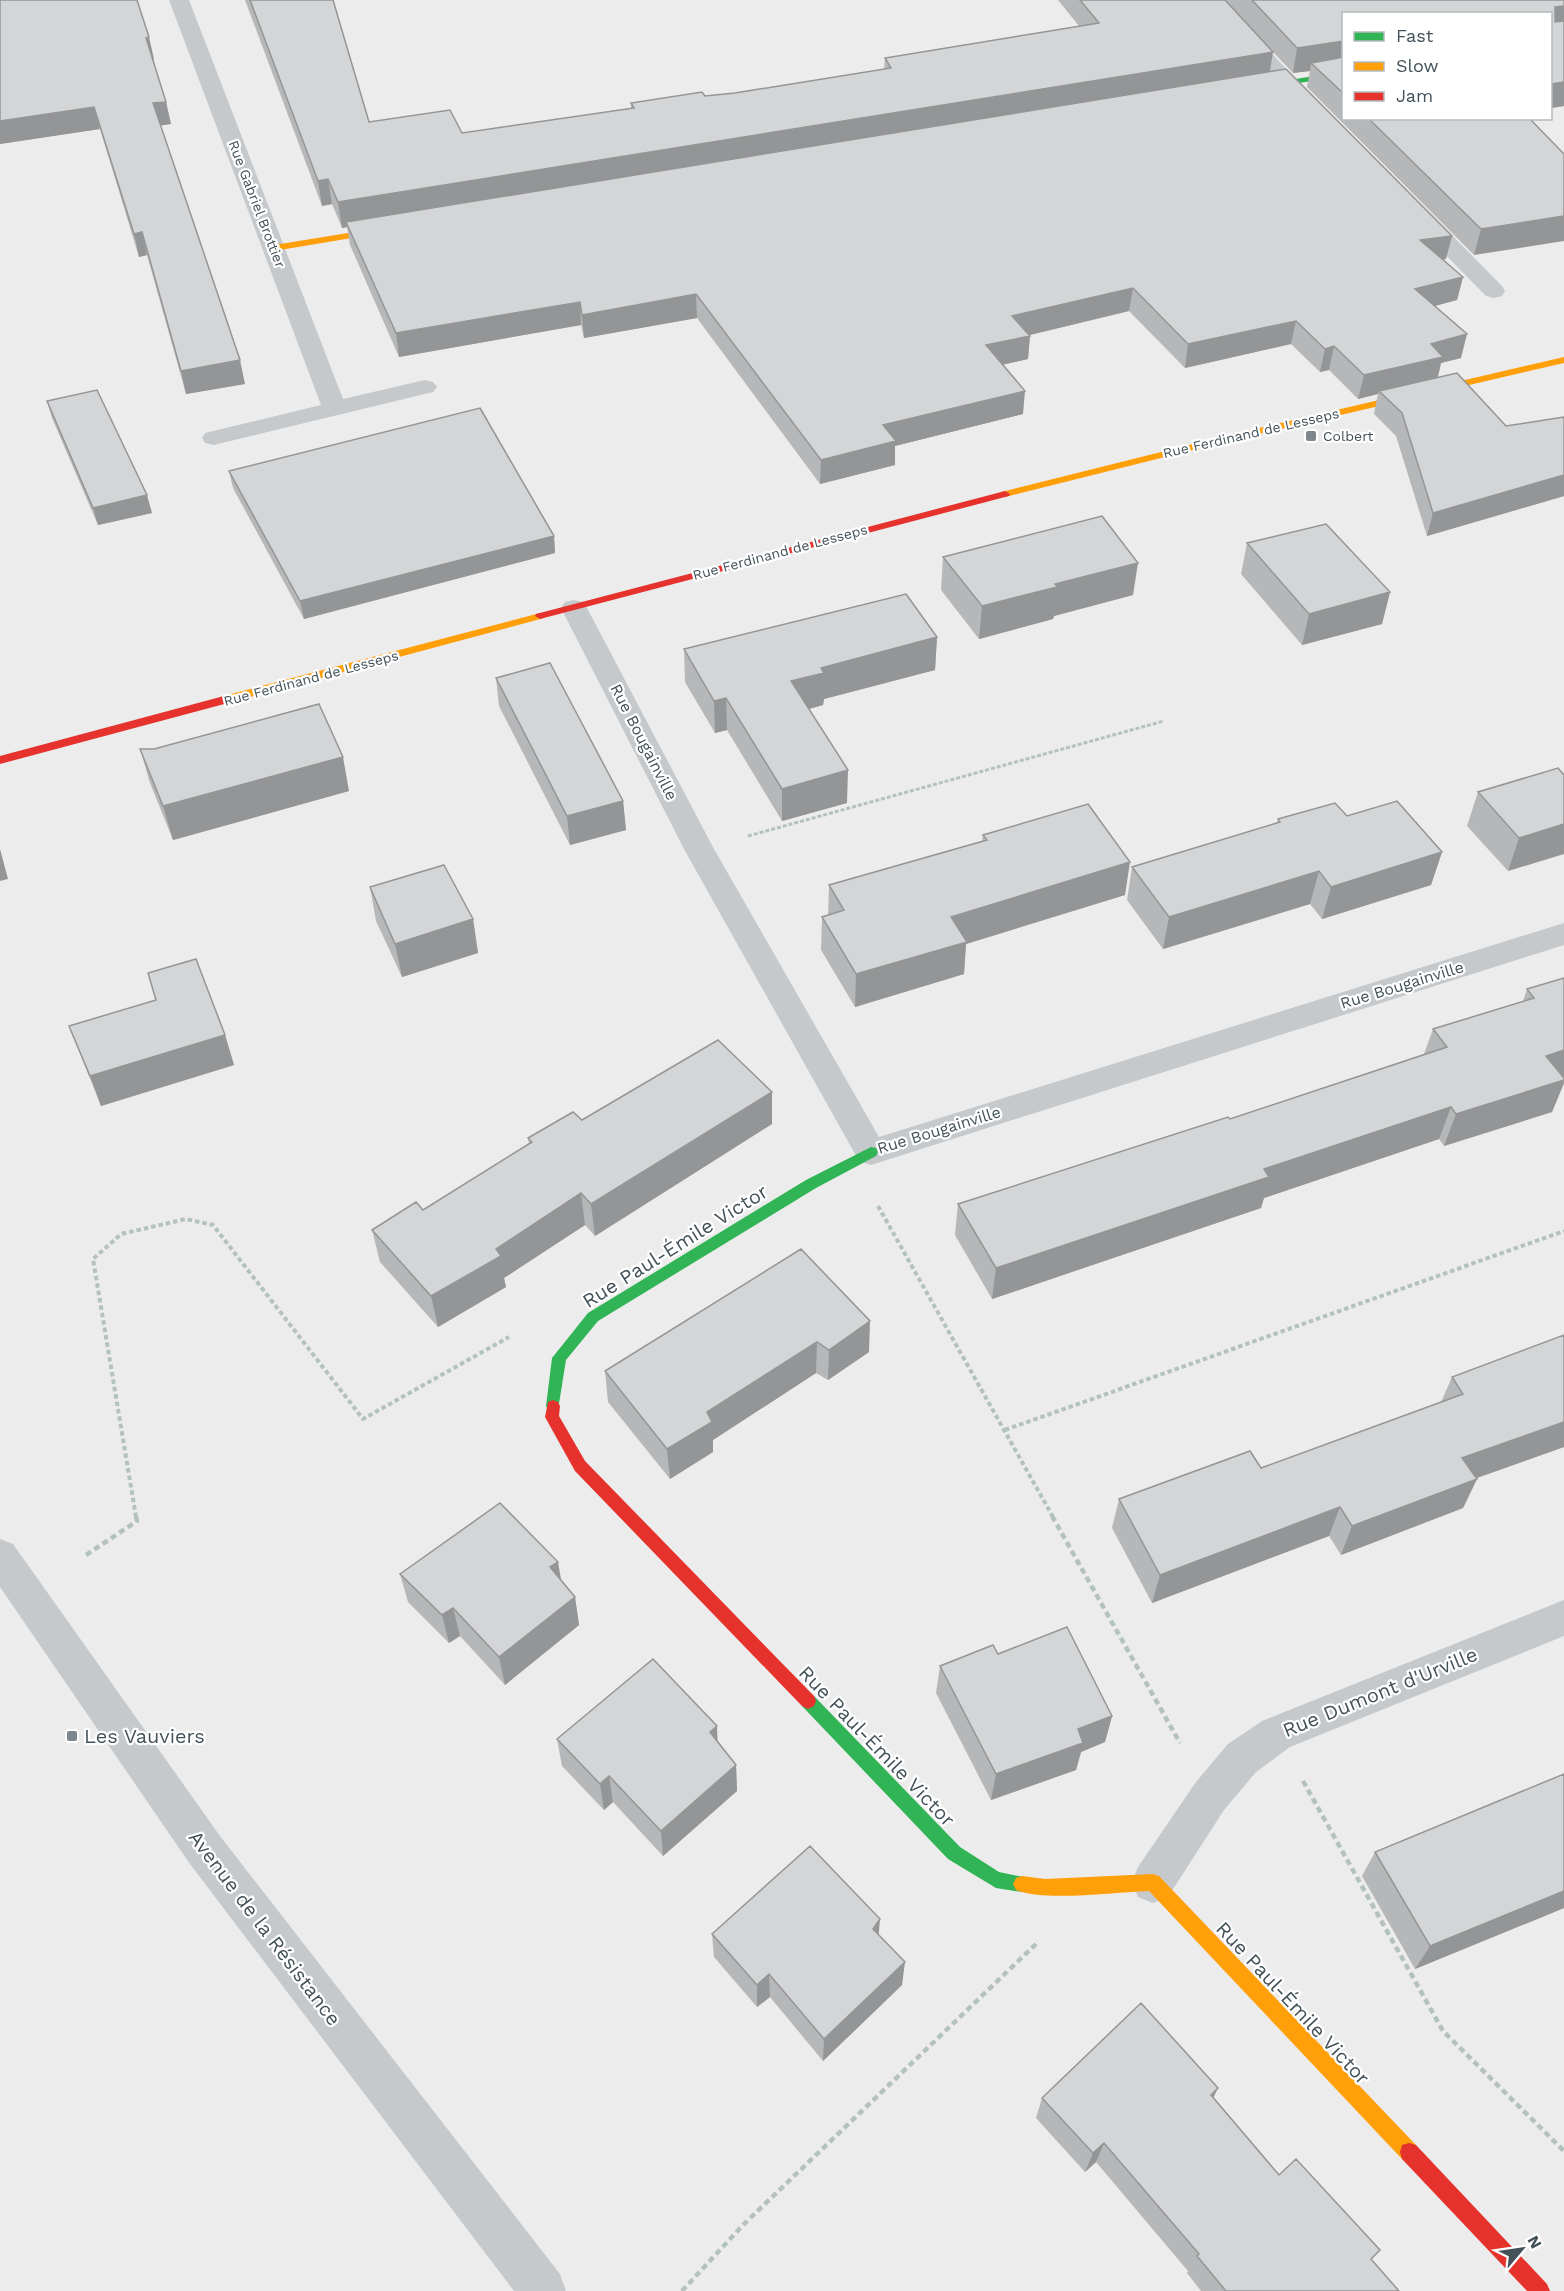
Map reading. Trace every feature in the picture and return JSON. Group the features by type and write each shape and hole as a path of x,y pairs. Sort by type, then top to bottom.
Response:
{"street":[{"name":"Rue Gabriel Brottier","path":"179,0 334,409"},
{"path":"1212,0 1320,116"},
{"path":"1239,90 1342,73"},
{"path":"1402,199 1494,291"},
{"path":"274,248 403,227"},
{"name":"Rue Ferdinand de Lesseps","path":"0,760 951,507 1233,436 1564,360"},
{"path":"214,438 425,387"},
{"name":"Rue Bougainville","path":"574,608 699,849 871,1152 1564,934"},
{"name":"Rue Paul-Émile Victor","path":"871,1152 811,1184 592,1317 559,1358 552,1417 580,1466 954,1853 996,1880 1045,1887 1153,1882 1540,2291"},
{"name":"Avenue de la Résistance","path":"0,1556 205,1850 543,2291"},
{"name":"Rue Dumont d'Urville","path":"1153,1882 1210,1796 1242,1758 1276,1734 1564,1618"}],"path":[{"path":"699,849 1164,721"},
{"path":"871,1152 874,1200 1210,1796"},
{"path":"86,1555 137,1521 93,1260 121,1234 186,1219 213,1225 363,1419 509,1336 559,1358"},
{"path":"1005,1431 1564,1231"},
{"path":"1276,1734 1443,2031 1564,2151"},
{"path":"682,2291 743,2225 1035,1946 1045,1887"}],"building":[{"path":"0,0 137,0 166,102 153,103 240,360 181,371 142,232 134,234 94,107 0,121"},
{"path":"250,0 333,0 369,122 450,110 462,133 634,108 631,103 702,92 705,96 735,93 891,68 885,58 1099,23 1080,0 1225,0 1273,52 338,202 328,179 318,181"},
{"path":"1252,0 1564,0 1564,6 1555,7 1555,22 1564,21 1564,82 1552,84 1552,12 1342,12 1342,41 1297,48"},
{"path":"1342,57 1342,92 1311,63"},
{"path":"1286,69 1452,236 1420,240 1463,277 1415,289 1467,334 1431,344 1443,357 1364,375 1334,346 1325,349 1296,321 1188,344 1133,288 1012,316 1030,336 986,345 1025,391 883,425 896,441 821,460 696,294 582,315 580,302 396,333 346,222"},
{"path":"1370,120 1531,120 1564,154 1564,216 1481,229"},
{"path":"1457,373 1506,426 1564,417 1564,475 1433,513 1402,413 1379,391"},
{"path":"97,390 147,495 93,508 47,401"},
{"path":"480,408 554,536 300,601 229,471"},
{"path":"1102,516 1138,563 1055,584 1057,587 982,606 943,557"},
{"path":"1326,524 1390,592 1309,614 1247,543"},
{"path":"906,594 937,637 821,668 824,673 791,681 848,770 782,789 726,698 714,701 684,649"},
{"path":"550,663 623,801 567,816 496,678"},
{"path":"319,704 343,757 163,806 140,749 154,749"},
{"path":"1558,768 1564,775 1564,824 1519,838 1478,792"},
{"path":"1397,801 1442,852 1331,887 1319,871 1169,917 1132,867 1280,822 1278,819 1335,803 1347,816"},
{"path":"1088,804 1130,862 951,917 967,942 856,974 822,917 844,910 829,885 987,840 983,835"},
{"path":"444,865 473,919 395,944 370,887"},
{"path":"196,959 225,1035 90,1076 69,1026 156,1000 148,973"},
{"path":"1564,978 1564,1050 1546,1056 1564,1080 1456,1114 1451,1107 1264,1169 1269,1177 996,1268 958,1204 1228,1117 1230,1119 1447,1047 1433,1029 1534,998 1527,989"},
{"path":"718,1040 772,1092 591,1204 581,1193 496,1249 501,1256 431,1296 372,1230 416,1202 423,1210 532,1142 528,1138 573,1112 582,1120"},
{"path":"801,1249 870,1321 829,1350 817,1342 707,1412 712,1422 667,1449 605,1371"},
{"path":"1564,1335 1564,1422 1462,1458 1477,1479 1352,1526 1340,1507 1160,1575 1119,1499 1250,1451 1261,1468 1463,1394 1452,1377"},
{"path":"500,1503 558,1562 550,1567 575,1597 499,1657 453,1608 442,1615 400,1574"},
{"path":"1067,1627 1112,1716 1078,1729 1083,1743 996,1774 940,1666 993,1645 998,1654"},
{"path":"653,1659 717,1726 710,1732 736,1765 661,1831 609,1776 600,1784 557,1739"},
{"path":"1564,1774 1564,1891 1430,1946 1375,1852"},
{"path":"810,1846 880,1919 873,1929 905,1962 824,2039 769,1974 757,1985 712,1934"},
{"path":"1141,2003 1218,2088 1211,2095 1279,2175 1296,2159 1380,2250 1371,2259 1399,2291 1226,2291 1197,2256 1199,2254 1104,2143 1093,2153 1042,2098"}],"traffic: fast":[{"path":"1254,88 1342,73"},
{"path":"553,1406 559,1358 593,1317 811,1184 871,1152"},
{"path":"808,1701 954,1853 996,1880 1022,1884"}],"traffic: slow":[{"path":"274,248 391,229"},
{"path":"1005,494 1233,437 1564,360"},
{"path":"224,700 540,616"},
{"path":"1022,1884 1045,1887 1153,1882 1409,2152"}],"traffic: jam":[{"path":"540,616 1005,494"},
{"path":"0,760 224,700"},
{"path":"553,1406 552,1417 580,1466 808,1701"},
{"path":"1409,2152 1540,2291"}],"place":[{"name":"Colbert","path":"1311,436"},
{"name":"Les Vauviers","path":"72,1736"}]}
